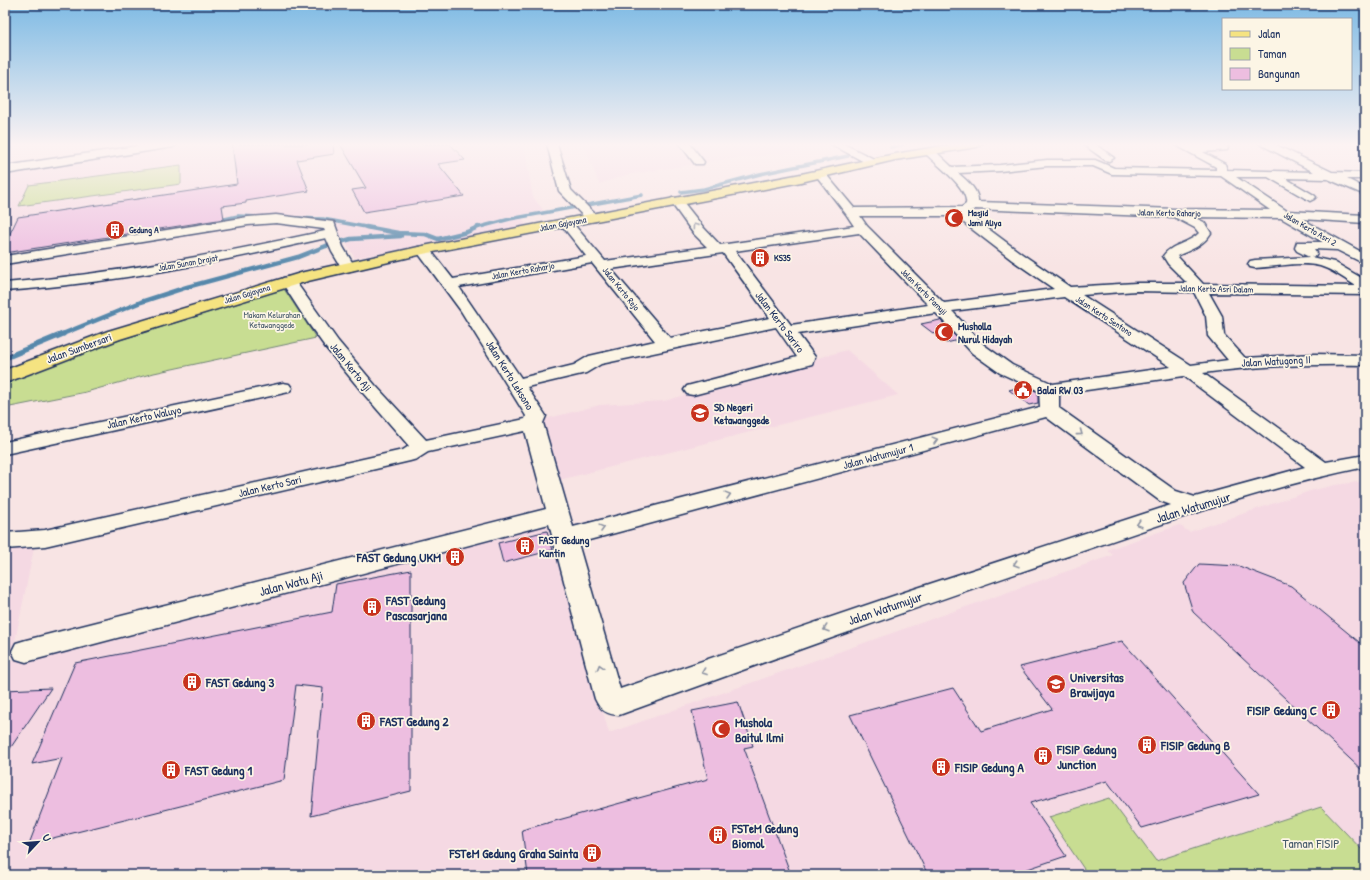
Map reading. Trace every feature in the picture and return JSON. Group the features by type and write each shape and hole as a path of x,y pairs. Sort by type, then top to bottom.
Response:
{"main road":[{"name":"Jalan Gajayana","path":"154,322 288,281 348,267 424,250 566,224 761,185"},
{"name":"Jalan Sumbersari","path":"5,377 77,348 154,322"}],"street":[{"path":"563,185 570,198 592,218"},
{"name":"Jalan Kerto Pamuji","path":"829,185 851,212 862,229 978,349 1006,369 1046,387 1049,400"},
{"path":"851,212 958,212 966,210 972,205 973,199 968,188 965,185"},
{"name":"Jalan Kerto Asri 2","path":"1241,185 1284,214 1365,260"},
{"path":"1289,185 1310,197"},
{"path":"1350,185 1365,192"},
{"name":"Jalan Kerto Sariro","path":"676,201 698,230 721,249 806,357 806,360 693,390"},
{"name":"Jalan Kerto Raharjo","path":"972,205 1176,213 1284,214 1365,219"},
{"name":"Jalan Kerto Sentono","path":"958,212 1017,257 1067,292 1187,370 1323,470"},
{"path":"1176,213 1200,225 1205,233 1194,242 1172,253 1170,256 1199,288 1214,316 1216,336 1240,363"},
{"path":"5,260 248,221 276,219 331,230 339,253 348,267"},
{"name":"Jalan Kerto Rejo","path":"566,224 599,262 659,346"},
{"name":"Jalan Kerto Raharjo","path":"450,284 599,262 721,249 862,229"},
{"name":"Jalan Sunan Drajat","path":"5,287 78,280 168,267 216,258 331,230"},
{"path":"1310,253 1302,248 1302,245 1340,246"},
{"name":"Jalan Kerto Leksono","path":"424,250 481,328 536,416 533,423 564,538"},
{"path":"1255,264 1307,261 1322,262 1334,267 1365,286"},
{"name":"Jalan Kerto Aji","path":"288,281 295,289 319,328 374,396 421,447"},
{"name":"Jalan Kerto Asri Dalam","path":"517,384 580,369 595,360 659,346 783,326 1067,292 1136,287 1365,291"},
{"name":"Jalan Watugong II","path":"1049,400 1187,370 1240,363 1314,359 1365,360"},
{"name":"Jalan Kerto Waluyo","path":"5,448 283,388"},
{"path":"1049,400 1180,504"},
{"name":"Jalan Watumujur 1","path":"564,538 1049,400"},
{"name":"Jalan Kerto Sari","path":"5,541 20,539 31,540 60,534 410,455 421,447 533,423"},
{"name":"Jalan Watumujur","path":"564,538 609,699 613,702 619,702 1180,504 1365,461"},
{"name":"Jalan Watu Aji","path":"26,652 557,514"}],"shaded area":[{"path":"5,185 531,185 533,197 544,211 520,215 527,226 355,258 330,217 267,215 233,216 199,224 5,254"},
{"name":"SD Negeri Ketawanggede","path":"847,350 898,395 559,480 541,420 600,405 664,401"},
{"name":"Universitas Brawijaya","path":"1365,481 1365,875 5,875 5,547 21,544 34,548 11,661 539,526 546,527 552,532 609,733 1113,555 1107,550 1179,525 1189,532 1310,491 1335,485"}],"green space":[{"path":"29,185 173,185 19,206"},
{"name":"Makam Kelurahan Ketawanggede","path":"284,289 316,338 154,373 86,392 5,408 5,383 79,354 123,339"},
{"name":"Taman FISIP","path":"1109,798 1156,861 1321,807 1365,853 1365,875 1088,875 1049,817"}],"building":[{"path":"230,185 307,185 309,191 222,206 224,219 5,253 5,244 18,217"},
{"path":"364,185 455,185 464,196 364,212 352,190 366,188"},
{"name":"Musholla Nurul Hidayah","path":"940,320 959,340 946,343 921,324"},
{"path":"1024,386 1038,392 1038,403 1029,405 1009,390"},
{"name":"FAST Gedung Kantin","path":"547,531 553,550 503,563 498,543"},
{"name":"FISIP Gedung C","path":"1199,564 1239,566 1291,586 1365,647 1365,773 1193,612 1184,583"},
{"path":"411,570 411,791 311,816 323,688 296,685 284,780 29,844 62,758 32,764 75,663 332,612 336,584"},
{"path":"1122,641 1259,794 1142,828 1107,781 1030,803 1066,856 1010,875 928,875 850,715 953,688 981,731 1052,709 1020,667"},
{"path":"51,688 5,756 5,690"},
{"path":"738,702 753,746 744,748 791,875 528,875 522,830 708,779 692,711"}],"waterway":[{"path":"681,192 704,189 719,185"},
{"path":"476,228 510,219 642,195"},
{"path":"194,226 238,216 260,217"},
{"path":"293,218 323,219 371,228"},
{"path":"366,227 398,233 425,234 438,239 467,232 478,227"},
{"path":"60,335 141,302 187,287 298,257 326,246 351,239 401,236"},
{"path":"5,358 63,334"}],"place":[{"name":"Masjid Jami Aliya","path":"954,218"},
{"name":"Gedung A","path":"115,230"},
{"name":"KS35","path":"760,258"},
{"name":"Musholla Nurul Hidayah","path":"944,332"},
{"name":"Balai RW 03","path":"1023,390"},
{"name":"SD Negeri Ketawanggede","path":"700,413"},
{"name":"FAST Gedung Kantin","path":"525,546"},
{"name":"FAST Gedung UKM","path":"455,557"},
{"name":"FAST Gedung Pascasarjana","path":"372,607"},
{"name":"FAST Gedung 3","path":"192,682"},
{"name":"Universitas Brawijaya","path":"1056,684"},
{"name":"FISIP Gedung C","path":"1331,710"},
{"name":"FAST Gedung 2","path":"366,721"},
{"name":"Mushola Baitul Ilmi","path":"721,729"},
{"name":"FISIP Gedung B","path":"1147,745"},
{"name":"FISIP Gedung Junction","path":"1043,756"},
{"name":"FISIP Gedung A","path":"941,767"},
{"name":"FAST Gedung 1","path":"171,770"},
{"name":"FSTeM Gedung Biomol","path":"718,835"},
{"name":"FSTeM Gedung Graha Sainta","path":"592,853"}]}
